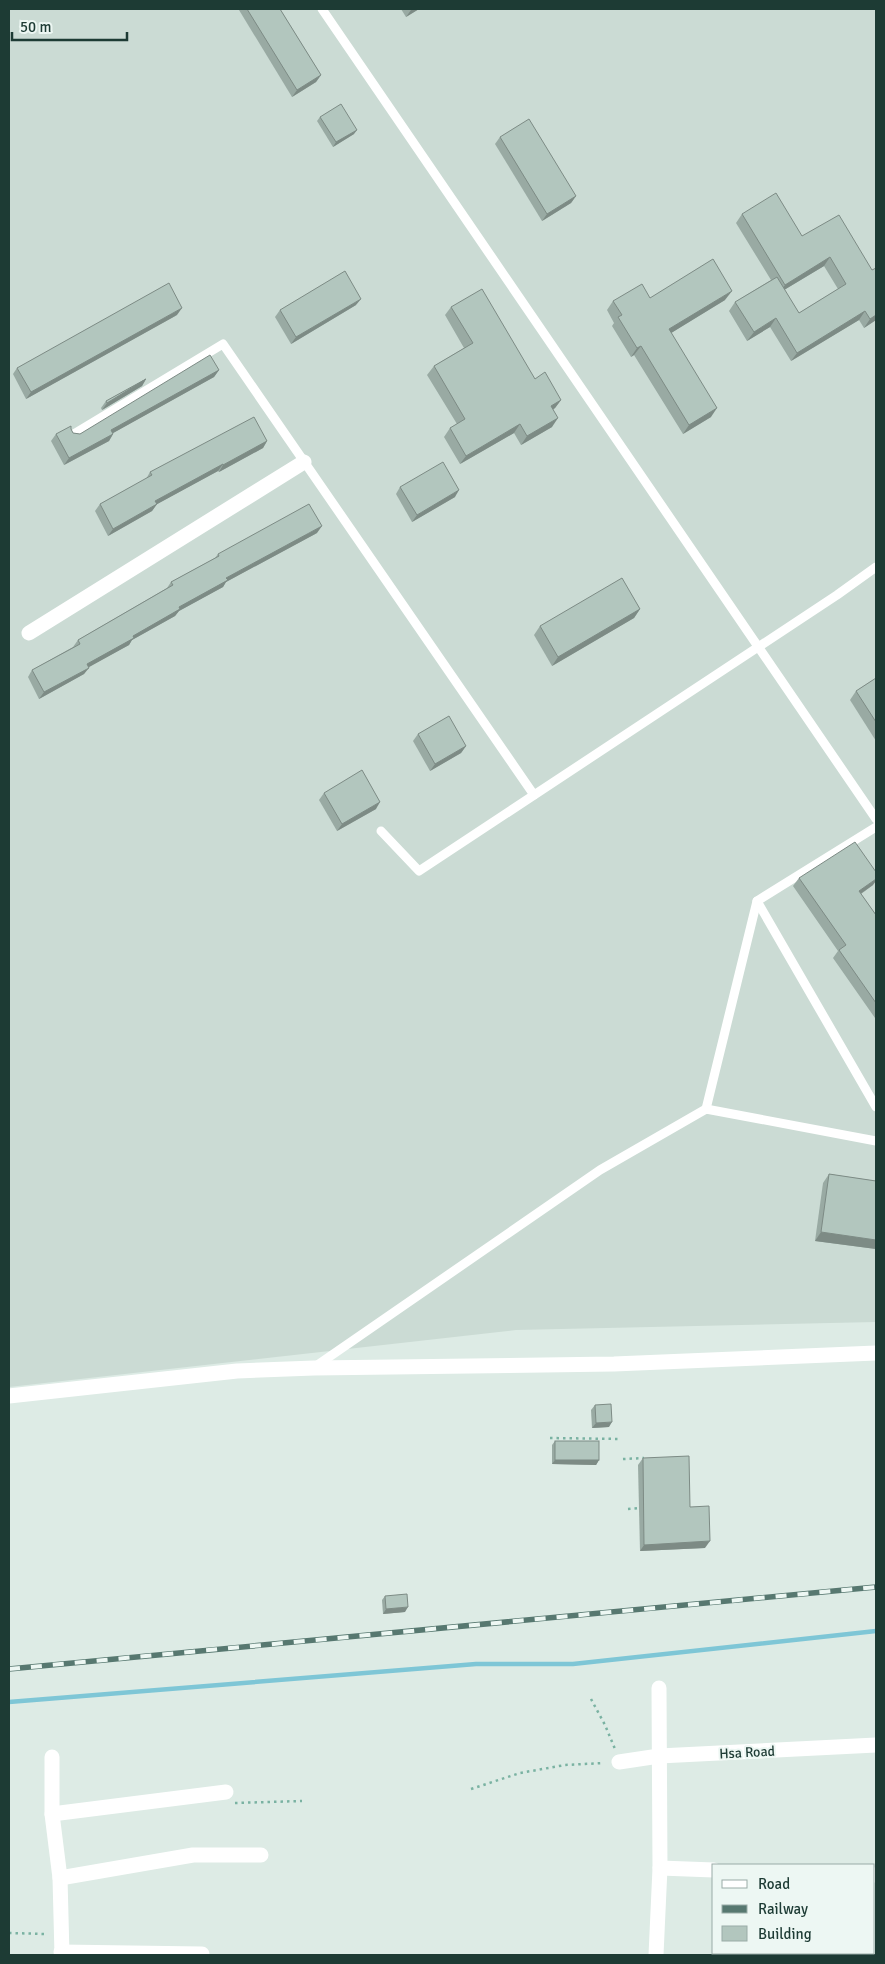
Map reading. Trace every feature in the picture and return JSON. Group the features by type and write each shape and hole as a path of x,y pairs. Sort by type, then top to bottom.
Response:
{"street":[{"path":"29,633 304,462"},
{"path":"9,1396 237,1371 314,1368 614,1364 876,1353"},
{"path":"656,1955 660,1868 659,1688"},
{"name":"Hsa Road","path":"618,1762 659,1756 876,1745"},
{"path":"52,1757 52,1814 60,1878 62,1954 202,1954"},
{"path":"52,1814 226,1792"},
{"path":"60,1878 193,1855 261,1855"},
{"path":"660,1868 712,1870"}],"lane":[{"path":"322,9 876,819"},
{"path":"72,434 223,344 534,795"},
{"path":"381,830 419,871 758,648 876,567"},
{"path":"706,1109 757,901 876,827"},
{"path":"757,901 876,1107"},
{"path":"314,1368 600,1170 706,1109 876,1140"}],"path":[{"path":"550,1438 621,1439"},
{"path":"623,1459 652,1458"},
{"path":"628,1509 646,1508"},
{"path":"472,1789 520,1773 565,1765 618,1762 605,1725 591,1699"},
{"path":"226,1792 236,1804 302,1800"},
{"path":"9,1933 60,1935"}],"shaded area":[{"path":"9,9 876,9 876,1322 516,1330 9,1387"}],"building":[{"path":"247,9 280,9 321,75 297,90"},
{"path":"341,104 357,130 336,142 320,117"},
{"path":"529,119 576,196 547,214 500,137"},
{"path":"776,193 802,236 839,215 872,270 876,268 876,315 870,319 865,311 797,353 776,318 754,332 735,302 777,277 799,313 846,284 830,257 785,285 742,214"},
{"path":"713,259 732,291 669,329 717,408 689,425 641,346 637,348 618,317 622,315 613,301 642,284 650,298"},
{"path":"345,271 361,299 296,337 280,310"},
{"path":"169,283 182,308 31,392 17,368"},
{"path":"482,289 535,379 545,372 561,400 551,406 558,418 527,436 520,424 466,456 450,428 465,419 434,366 473,343 451,307"},
{"path":"210,355 219,370 111,430 113,434 69,458 56,434 71,426 73,433 80,434"},
{"path":"146,379 107,403 106,401"},
{"path":"254,417 267,441 155,501 157,504 113,529 100,504 152,475 150,472"},
{"path":"443,462 459,490 417,515 400,487"},
{"path":"309,504 322,526 226,578 228,580 179,607 180,609 133,636 134,638 87,664 89,668 44,692 32,670 80,644 78,640 173,585 171,582"},
{"path":"622,578 640,609 558,657 540,626"},
{"path":"876,678 876,722 856,691"},
{"path":"449,716 466,746 435,764 418,734"},
{"path":"362,770 380,802 342,824 324,793"},
{"path":"855,842 876,872 876,879 859,891 876,915 876,1003 839,950 846,945 799,878"},
{"path":"829,1174 876,1181 876,1240 821,1232"},
{"path":"611,1404 612,1422 596,1423 595,1405"},
{"path":"555,1441 599,1441 599,1460 555,1460"},
{"path":"689,1456 690,1507 709,1506 710,1541 644,1545 643,1458"},
{"path":"407,1594 408,1607 386,1609 385,1596"}],"waterway":[{"path":"9,1702 476,1664 573,1664 876,1631"}],"railway":[{"path":"9,1669 876,1587"}]}
